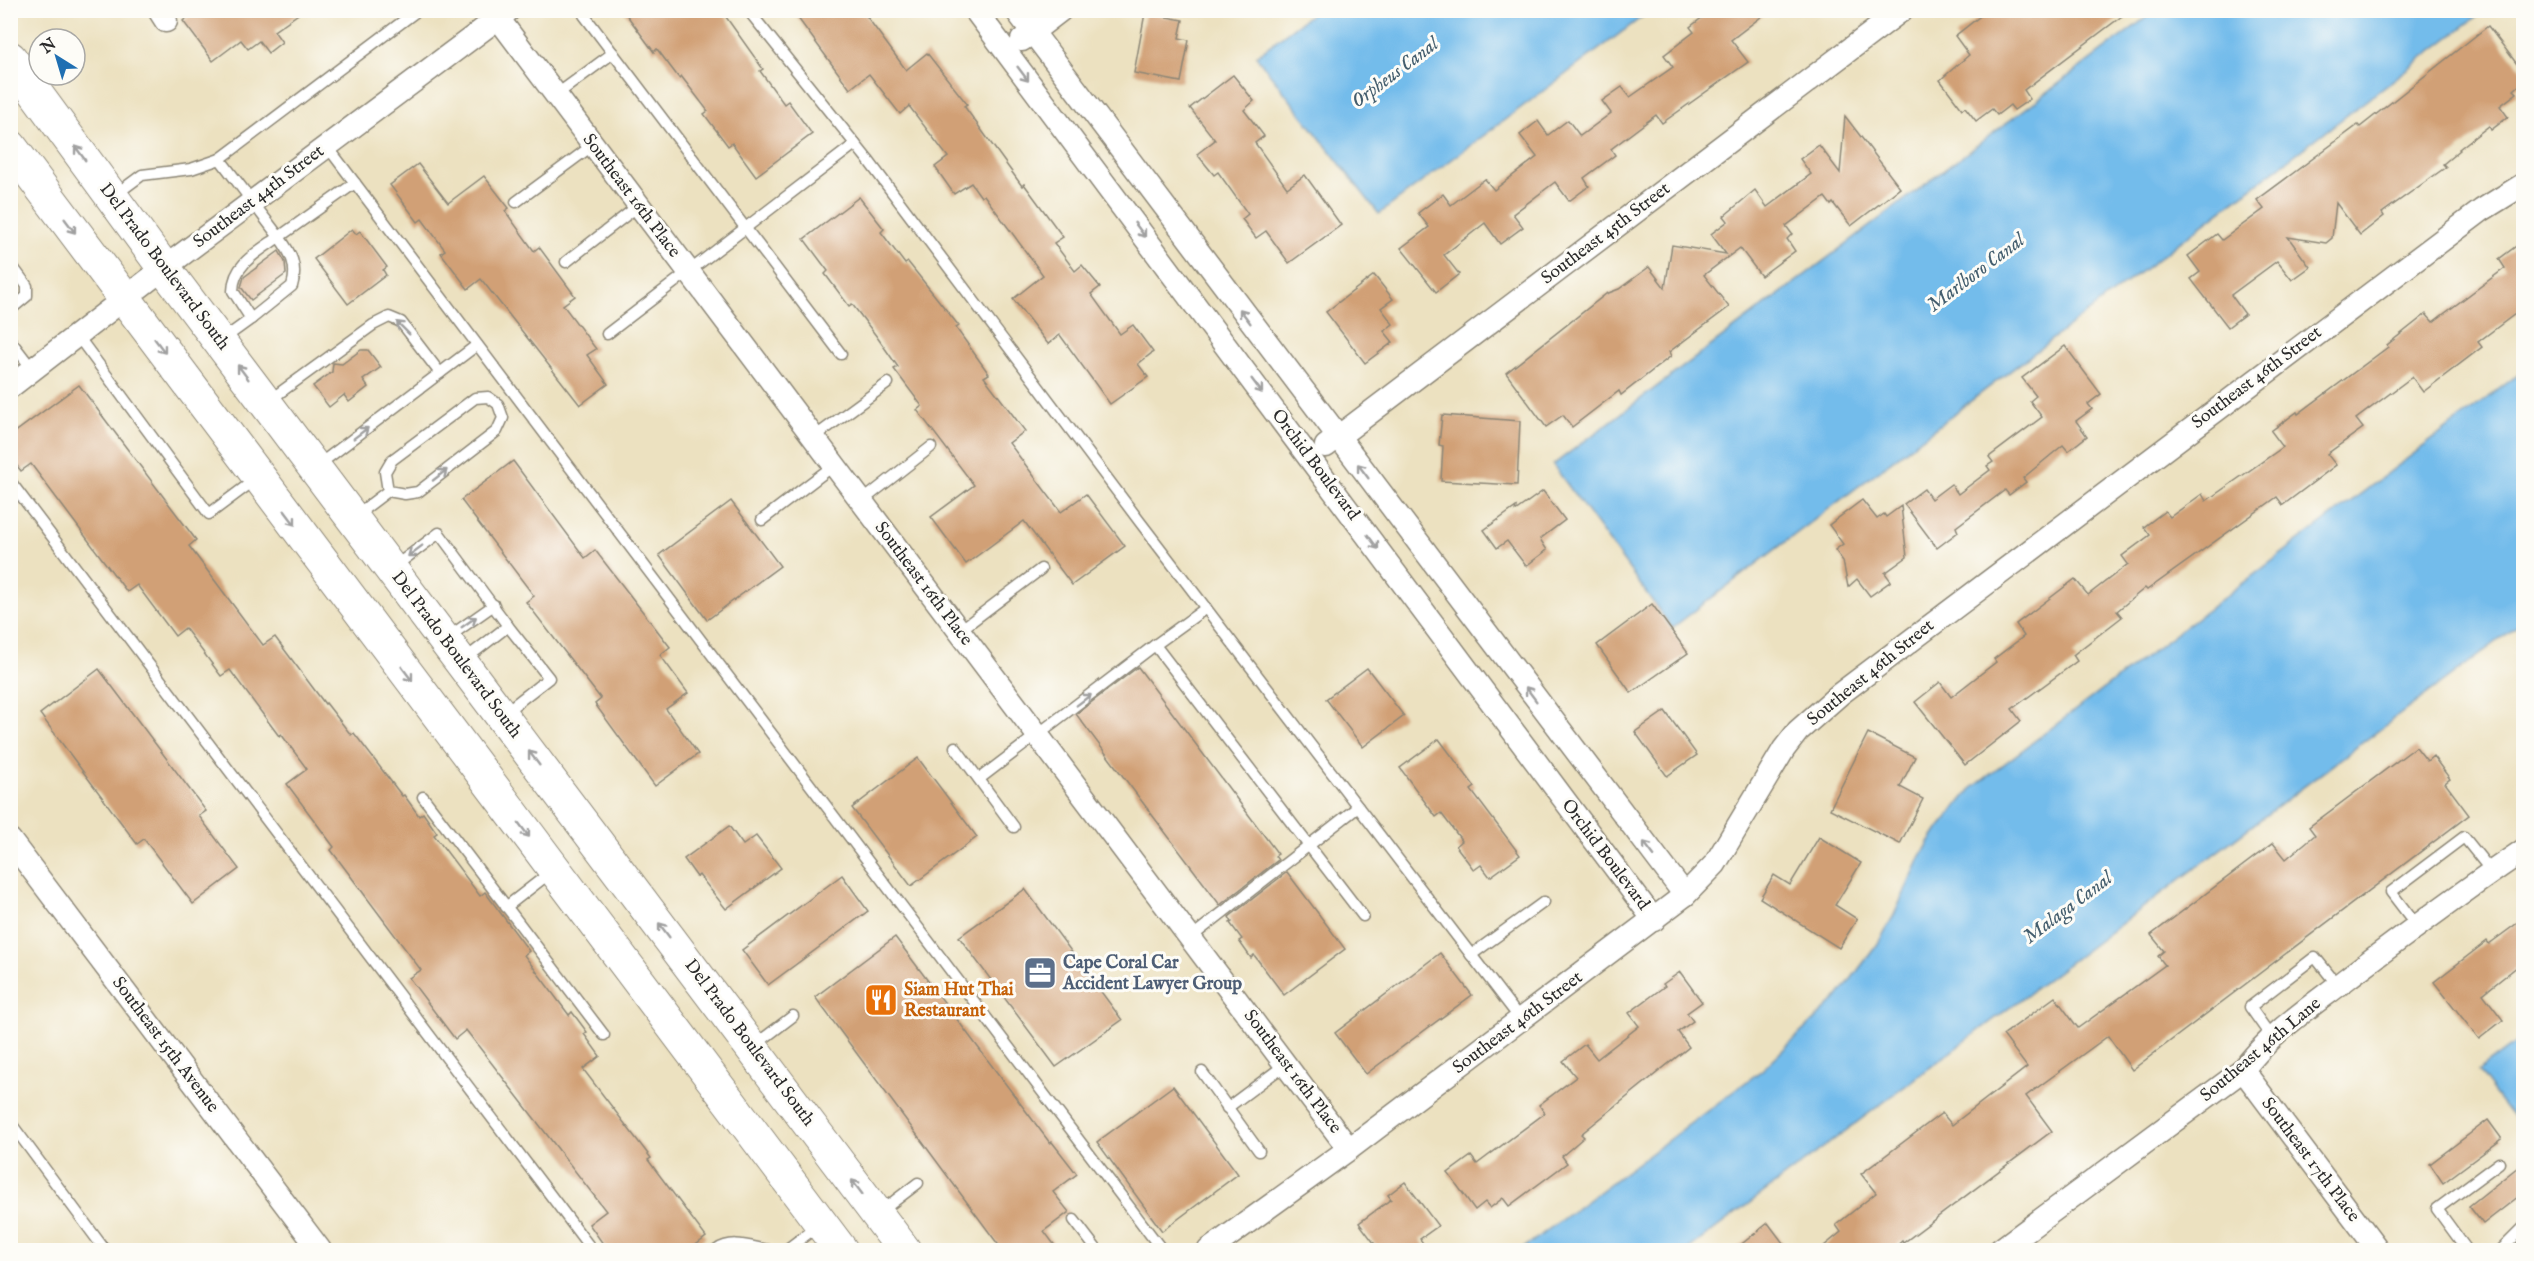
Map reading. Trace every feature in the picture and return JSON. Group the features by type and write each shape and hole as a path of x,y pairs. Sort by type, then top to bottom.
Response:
{"main road":[{"name":"Del Prado Boulevard South","path":"10,58 219,342 904,1251"},
{"path":"10,146 841,1251"}],"street":[{"name":"Orchid Boulevard","path":"975,10 1654,921"},
{"name":"Orchid Boulevard","path":"1016,10 1337,438 1685,895"},
{"path":"1006,52 1061,10"},
{"name":"Southeast 45th Street","path":"1310,457 1902,10"},
{"name":"Southeast 16th Place","path":"500,13 556,95 688,273 1349,1149"},
{"name":"Southeast 44th Street","path":"10,387 500,13"},
{"name":"Southeast 46th Street","path":"1209,1251 1654,921 1685,895 1715,864 1784,749 1816,714 2292,352 2482,210 2523,184"},
{"name":"Southeast 15th Avenue","path":"10,840 320,1251"},
{"name":"Southeast 46th Lane","path":"2000,1251 2242,1070 2272,1038 2338,986 2523,850"},
{"name":"Southeast 17th Place","path":"2242,1070 2378,1251"}],"lane":[{"path":"112,197 142,175 191,169 220,159 418,10"},
{"path":"748,10 855,144 1521,1020"},
{"path":"584,15 747,227 841,354"},
{"path":"556,95 613,53"},
{"path":"608,334 855,144"},
{"path":"516,202 593,145"},
{"path":"327,146 1162,1251"},
{"path":"219,342 292,286 295,268 293,259 279,237 220,159"},
{"path":"251,319 232,291 233,283 243,264 355,183"},
{"path":"566,262 638,206"},
{"path":"10,263 27,286 27,296 10,310"},
{"path":"266,403 373,325 389,317 401,322 440,373"},
{"path":"77,335 210,514 259,477"},
{"path":"10,340 33,370"},
{"path":"315,468 477,345"},
{"path":"813,438 888,383"},
{"path":"498,404 513,392"},
{"path":"352,518 388,491 405,494 418,492 497,431 503,418 498,404 488,397 476,398 392,460 385,472 388,491"},
{"path":"861,502 932,447"},
{"path":"762,520 833,466"},
{"path":"10,481 592,1251"},
{"path":"391,569 439,533 494,604 508,626 549,678 502,715"},
{"path":"959,631 1041,569"},
{"path":"453,651 494,604"},
{"path":"979,779 1206,608"},
{"path":"453,651 508,626"},
{"path":"1155,645 1363,916"},
{"path":"955,747 1014,827"},
{"path":"423,797 604,1035"},
{"path":"1190,938 1358,807"},
{"path":"2417,927 2391,892 2464,837 2492,872"},
{"path":"506,907 554,870"},
{"path":"1471,955 1544,902"},
{"path":"2272,1038 2250,1007 2315,957 2338,986"},
{"path":"752,1047 793,1016"},
{"path":"1227,1108 1286,1064"},
{"path":"1202,1072 1259,1151"},
{"path":"10,1122 105,1251"},
{"path":"2467,1251 2437,1209 2499,1163"},
{"path":"877,1214 918,1183"},
{"path":"1074,1220 1097,1251"},
{"path":"786,1251 821,1223"},
{"path":"2501,1251 2523,1227"},
{"path":"717,1251 723,1246 739,1244 768,1251"}],"water":[{"name":"Orpheus Canal","path":"1315,11 1650,11 1379,214 1256,56"},
{"name":"Marlboro Canal","path":"2155,11 2484,11 1672,628 1553,465"},
{"name":"Malaga Canal","path":"2523,371 2523,622 1687,1250 1521,1250 1762,1070 1836,999 1877,945 1894,915 1922,854 1939,828 1971,789"},
{"path":"2523,1037 2523,1131 2478,1071"}],"building":[{"path":"197,10 304,10 274,31 282,42 268,53 259,41 248,49 241,40 213,61 183,21"},
{"path":"623,10 721,10 763,69 760,71 784,104 788,101 812,134 756,176 732,143 728,146 704,114 708,111 681,76 679,78 657,49 654,52"},
{"path":"792,10 862,10 906,70 927,53 967,104 964,106 1022,186 1024,184 1063,237 1054,243 1075,271 1082,265 1100,287 1091,294 1120,334 1133,325 1153,352 1138,364 1148,377 1110,404 1060,335 1048,344 1013,299 1043,275 984,195 981,197 971,183 954,194 935,167 948,157 909,106 900,114 869,74 850,89"},
{"path":"1712,10 1770,10 1731,40 1748,62 1662,123 1656,115 1611,149 1615,155 1584,178 1589,186 1569,201 1555,182 1513,214 1523,227 1500,244 1485,223 1444,255 1459,274 1436,292 1401,248 1429,227 1418,213 1443,194 1451,205 1485,179 1494,190 1537,157 1520,135 1538,121 1548,135 1568,120 1580,136 1611,113 1602,101 1622,87 1630,97 1673,67 1664,55 1694,32 1690,27"},
{"path":"1988,10 2130,10 2024,90 2030,99 2014,110 2010,105 1997,115 1992,109 1976,121 1965,107 1962,109 1940,80 1969,55 1955,36"},
{"path":"1145,13 1183,20 1179,38 1189,40 1181,82 1134,73"},
{"path":"2488,26 2523,72 2523,82 2514,90 2517,93 2500,106 2508,117 2491,130 2489,126 2459,149 2443,164 2446,167 2382,213 2384,216 2360,235 2336,203 2332,238 2326,243 2288,237 2310,267 2292,280 2277,261 2231,295 2245,314 2228,327 2191,279 2200,272 2188,256 2217,234 2222,240 2264,209 2257,200 2358,125 2360,127"},
{"path":"1233,75 1254,101 1244,110 1264,136 1255,143 1287,188 1305,175 1341,225 1289,263 1266,231 1256,238 1242,219 1248,214 1218,172 1214,175 1197,154 1215,140 1190,108"},
{"path":"1845,116 1900,188 1851,226 1833,203 1831,205 1825,197 1786,226 1792,234 1787,239 1795,251 1761,276 1740,248 1704,275 1729,307 1669,352 1671,356 1621,395 1619,391 1572,427 1563,415 1546,427 1506,373 1606,294 1619,289 1649,267 1665,288 1672,245 1726,254 1711,234 1728,221 1724,216 1755,190 1767,207 1811,174 1800,159 1819,145 1840,173"},
{"path":"418,164 448,203 484,176 509,208 505,211 534,251 539,247 575,296 563,305 596,349 587,355 608,384 580,405 481,279 468,289 441,253 445,250 422,219 418,222 390,185"},
{"path":"859,197 884,229 881,232 905,264 908,262 959,326 956,328 989,374 984,377 1025,431 1009,443 1061,512 1086,494 1125,546 1072,585 1024,521 966,564 931,517 974,485 917,410 922,406 894,369 898,367 852,304 849,306 825,274 828,271 804,239"},
{"path":"352,229 356,234 360,231 387,267 383,270 386,275 348,304 314,259"},
{"path":"2523,241 2523,308 2478,342 2482,347 2423,392 2412,377 2356,419 2363,428 2327,454 2336,465 2283,505 2277,497 2147,590 2145,588 2117,611 2122,617 2073,655 2077,661 2012,709 2021,721 1965,765 1915,702 1940,682 1951,697 1996,662 1994,659 2024,636 2016,624 2075,579 2088,595 2128,564 2122,556 2150,535 2144,527 2165,511 2170,517 2202,494 2206,501 2283,447 2271,431 2297,412 2298,414 2388,347 2387,345 2426,314 2433,322 2505,268 2499,259"},
{"path":"279,251 285,262 286,274 251,300 241,287 244,277"},
{"path":"1374,275 1393,299 1381,308 1393,324 1384,331 1393,342 1365,363 1326,312"},
{"path":"2065,346 2101,394 2088,404 2092,409 2076,421 2087,436 2068,451 2063,445 2023,478 2026,482 2009,495 2005,490 1956,527 1958,532 1937,548 1904,504 1924,489 1931,499 1951,484 1958,494 1990,470 1987,466 1993,462 1989,457 2042,417 2030,401 2036,396 2022,378"},
{"path":"361,350 368,350 381,367 363,380 368,387 349,402 344,395 329,407 313,386 332,372 333,363 342,364"},
{"path":"79,385 196,540 189,546 263,645 275,637 325,704 351,735 354,733 402,796 404,795 419,816 423,813 437,833 434,835 480,896 485,892 529,951 524,955 569,1015 572,1012 587,1032 584,1034 600,1056 583,1069 651,1158 648,1160 706,1237 688,1251 608,1251 589,1224 606,1211 466,1030 455,1039 409,978 421,970 331,850 334,847 287,784 307,769 281,734 279,736 230,670 221,676 185,628 175,636 137,585 127,592 31,464 21,471 10,457 10,436"},
{"path":"1442,415 1520,421 1517,485 1441,481 1443,446 1439,445"},
{"path":"513,461 585,558 595,550 670,647 660,655 688,693 666,709 698,754 655,786 595,704 601,699 526,602 534,596 461,500"},
{"path":"1543,491 1565,520 1540,539 1547,550 1526,566 1507,541 1497,548 1484,530"},
{"path":"1862,500 1877,519 1884,514 1886,517 1901,506 1907,557 1885,573 1891,581 1870,596 1857,579 1848,587 1843,561 1835,550 1843,544 1829,525"},
{"path":"731,501 780,566 707,620 659,555"},
{"path":"1652,604 1688,653 1631,693 1597,645"},
{"path":"1138,667 1278,854 1275,856 1278,860 1220,905 1076,714"},
{"path":"1367,668 1404,716 1363,747 1326,699"},
{"path":"99,669 206,811 199,816 239,869 193,904 144,839 137,844 40,714"},
{"path":"1665,711 1697,755 1667,776 1635,732"},
{"path":"1868,733 1915,757 1900,787 1923,799 1900,844 1830,809"},
{"path":"1439,739 1475,787 1471,790 1520,855 1490,877 1481,865 1474,870 1456,846 1462,841 1441,813 1436,817 1400,768"},
{"path":"2416,747 2427,761 2433,756 2450,779 2445,783 2469,815 2132,1070 2108,1036 2026,1096 2052,1131 1903,1243 1902,1241 1891,1251 1818,1251 1841,1232 1836,1225 1876,1193 1861,1174 1942,1113 1952,1125 2027,1067 2003,1035 2055,997 2078,1028 2165,965 2158,956 2164,951 2151,935 2273,843 2286,859 2315,835 2309,827"},
{"path":"918,758 977,837 911,886 852,808"},
{"path":"729,826 743,845 756,836 781,868 726,909 684,859"},
{"path":"1819,837 1861,863 1835,905 1857,919 1839,948 1760,898 1774,875 1790,885"},
{"path":"1287,872 1345,949 1284,995 1254,955 1251,958 1239,941 1242,939 1230,923 1232,922 1229,917"},
{"path":"842,875 868,911 768,985 742,950"},
{"path":"1025,889 1122,1020 1056,1067 959,937"},
{"path":"2523,919 2523,962 2483,994 2503,1020 2479,1039 2434,982 2487,941 2489,944"},
{"path":"895,937 1050,1143 1052,1142 1077,1174 1053,1192 1069,1212 1044,1231 1059,1251 1003,1251 815,997"},
{"path":"1440,953 1472,995 1366,1074 1335,1033"},
{"path":"1680,972 1702,1002 1687,1013 1693,1021 1678,1032 1689,1047 1581,1134 1584,1137 1562,1156 1567,1163 1509,1206 1503,1198 1490,1208 1485,1202 1475,1210 1448,1173 1471,1156 1477,1164 1545,1113 1539,1105 1576,1077 1563,1061 1585,1044 1597,1059 1639,1026 1629,1013"},
{"path":"1173,1086 1238,1174 1162,1231 1097,1142"},
{"path":"2488,1120 2502,1139 2443,1183 2430,1164"},
{"path":"2523,1163 2523,1193 2483,1224 2469,1206"},
{"path":"1405,1182 1438,1226 1420,1239 1428,1251 1380,1251 1359,1223 1391,1199 1388,1195"},
{"path":"1768,1223 1789,1251 1733,1251"}],"place":[{"name":"Cape Coral Car Accident Lawyer Group","path":"1040,973"},
{"name":"Siam Hut Thai Restaurant","path":"881,1000"}]}
